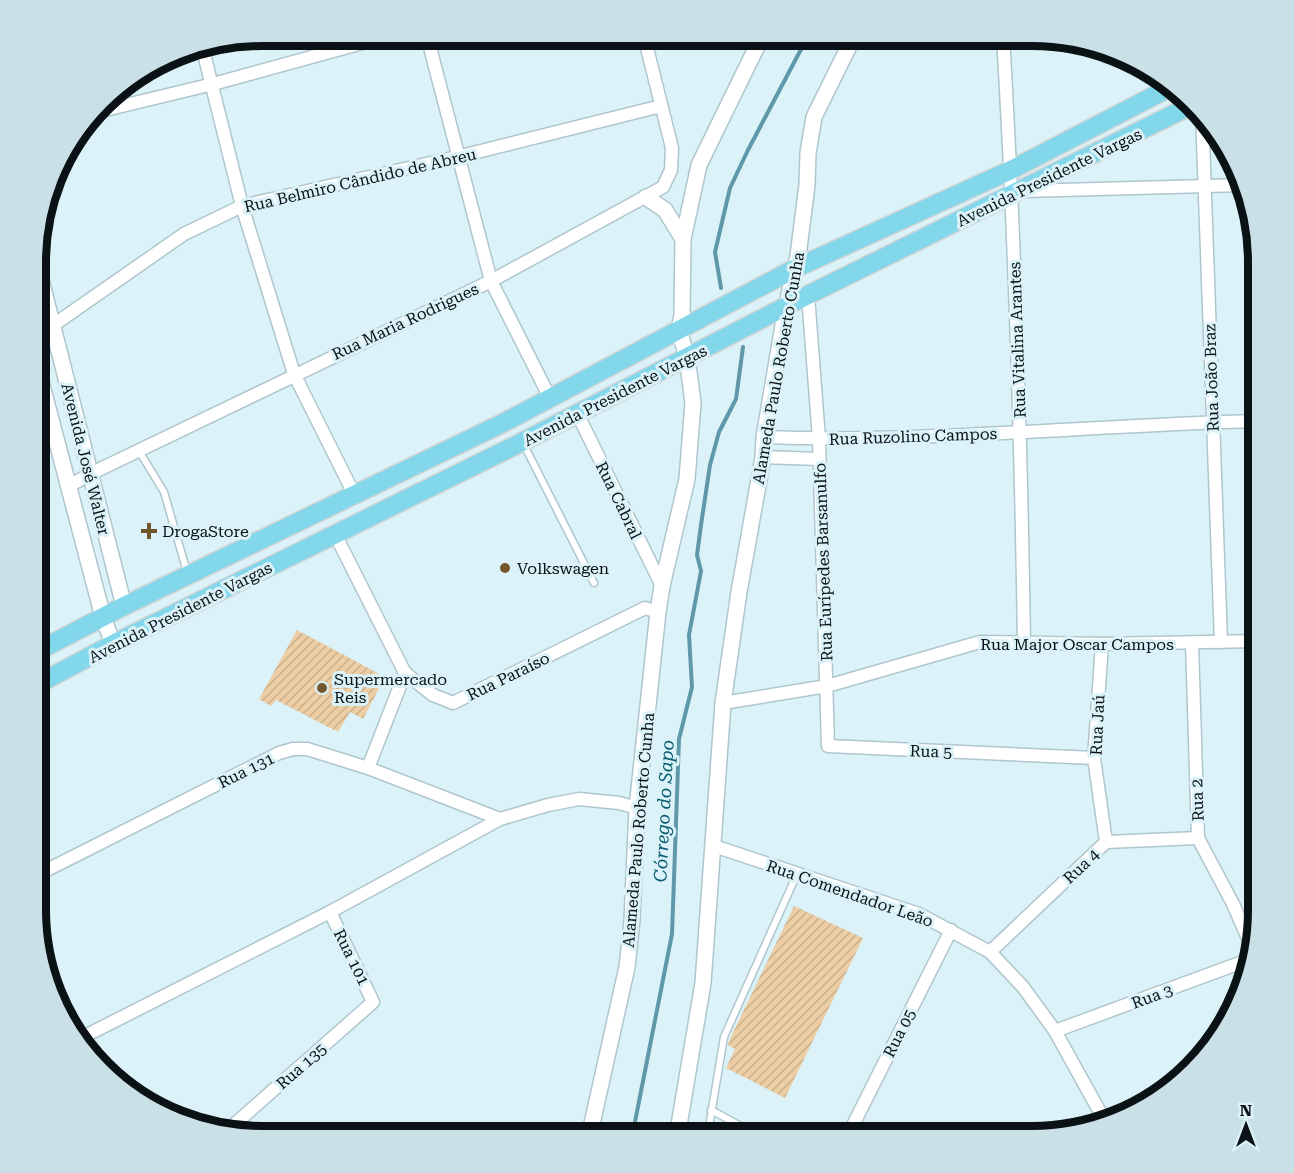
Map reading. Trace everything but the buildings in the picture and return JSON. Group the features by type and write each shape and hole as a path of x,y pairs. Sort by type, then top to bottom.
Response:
{"main road":[{"name":"Avenida Presidente Vargas","path":"46,647 124,606 355,496 550,399 796,268 1011,170 1163,91"},
{"name":"Avenida Presidente Vargas","path":"46,680 113,644 522,442 808,295 1183,109"}],"street":[{"path":"112,108 213,84 352,46"},
{"path":"430,46 491,281 550,399"},
{"name":"Rua Maria Rodrigues","path":"69,486 294,374 491,281 663,187 671,170 672,148 646,46"},
{"name":"Alameda Paulo Roberto Cunha","path":"591,1126 627,967 638,807 658,612 687,479 693,403 687,357 679,330 682,315 683,239 699,165 757,46"},
{"name":"Alameda Paulo Roberto Cunha","path":"680,1126 703,983 723,703 739,592 786,308 796,268 814,117 849,46"},
{"name":"Rua Vitalina Arantes","path":"1004,46 1011,170 1016,194 1024,644"},
{"path":"205,55 242,206 294,374 355,496"},
{"name":"Rua Belmiro Cândido de Abreu","path":"46,334 52,326 183,234 242,206 458,157 661,106"},
{"name":"Rua João Braz","path":"1202,130 1221,642"},
{"path":"1016,194 1233,186"},
{"path":"646,197 665,210 683,239"},
{"name":"Rua Eurípedes Barsanulfo","path":"808,295 819,439 827,686"},
{"name":"Avenida José Walter","path":"46,301 124,606"},
{"name":"Avenida José Walter","path":"46,400 103,617 113,644"},
{"name":"Rua Cabral","path":"577,413 662,586"},
{"name":"Rua Ruzolino Campos","path":"764,437 819,439 1021,433 1248,421"},
{"path":"763,457 819,459"},
{"name":"Rua Paraíso","path":"335,534 405,673 433,695 453,703 645,608 658,612"},
{"name":"Rua Major Oscar Campos","path":"723,703 827,686 980,642 1102,644 1248,641"},
{"name":"Rua 2","path":"1192,643 1198,838 1246,934"},
{"name":"Rua Jaú","path":"1102,644 1094,758 1106,842"},
{"path":"368,768 405,673"},
{"name":"Rua 5","path":"827,686 828,746 1094,758"},
{"name":"Rua 131","path":"46,870 279,753 293,749 307,749 368,768 500,819"},
{"path":"86,1035 330,912 500,819 579,799 638,807"},
{"name":"Rua 4","path":"990,952 1106,842 1198,838"},
{"name":"Rua Comendador Leão","path":"714,846 919,914 990,952 1023,987 1055,1031 1101,1115"},
{"name":"Rua 101","path":"330,912 374,1002"},
{"name":"Rua 05","path":"853,1126 951,930"},
{"name":"Rua 3","path":"1055,1031 1241,963"},
{"name":"Rua 135","path":"234,1125 374,1002"}],"lane":[{"path":"522,442 594,584"},
{"path":"139,451 164,492 188,576"},
{"path":"708,1126 711,1122 711,1110 724,1037 797,873"},
{"path":"711,1110 741,1126"}],"waterway":[{"name":"Córrego do Sapo","path":"721,288 715,252 730,188 803,46"},
{"name":"Córrego do Sapo","path":"634,1126 672,934 679,739 692,687 689,635 701,571 697,555 701,525 710,465 719,432 736,399 743,347"}],"place":[{"name":"DrogaStore","path":"149,531"},
{"name":"Volkswagen","path":"505,568"},
{"name":"Supermercado Reis","path":"322,688"}]}
